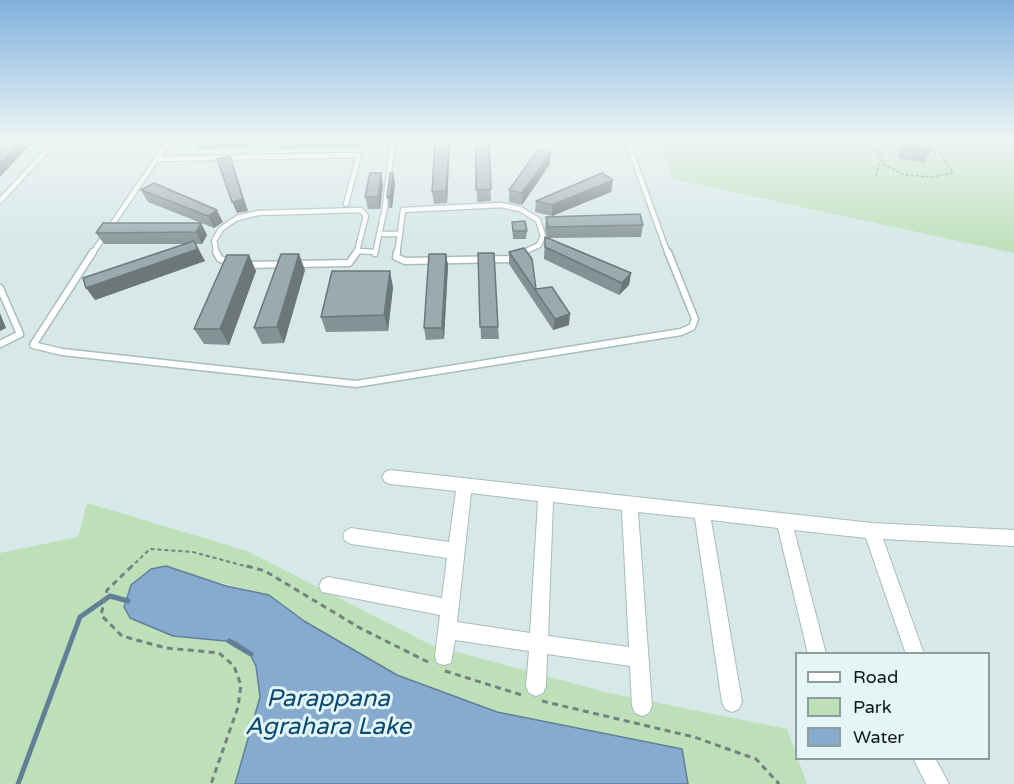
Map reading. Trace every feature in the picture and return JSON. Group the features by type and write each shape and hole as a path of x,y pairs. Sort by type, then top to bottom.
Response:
{"street":[{"path":"390,477 872,531 1014,538"},
{"path":"444,656 464,485"},
{"path":"536,687 546,494"},
{"path":"630,504 642,705"},
{"path":"702,512 732,702"},
{"path":"784,521 817,652"},
{"path":"872,531 914,652"},
{"path":"351,536 456,551"},
{"path":"328,586 450,608"},
{"path":"447,630 639,658"},
{"path":"926,760 938,784"}],"lane":[{"path":"0,201 21,178"},
{"path":"144,178 33,345 62,352 356,384 681,333 692,327 695,320 640,178"},
{"path":"346,204 353,178"},
{"path":"357,251 375,254 387,178"},
{"path":"501,205 520,208 538,220 543,236 539,245 509,259 405,261 396,257 400,234 403,210 501,205"},
{"path":"350,209 361,210 366,216 357,251 355,258 349,263 240,265 220,259 214,250 214,241 221,229 237,218 258,213 350,209"},
{"path":"379,234 400,234"},
{"path":"0,288 20,334 0,344"}],"path":[{"path":"211,784 238,707 241,685 234,666 219,653 166,648 122,636 101,615 107,590 150,549 193,552 265,571 360,628 452,675 524,696 694,736 756,759 779,784"}],"green space":[{"path":"1014,178 1014,253 673,179"},
{"path":"87,503 247,551 431,645 609,693 787,729 795,751 795,760 798,760 807,784 688,784 682,749 497,712 397,675 304,621 269,595 159,567 144,573 127,593 124,607 130,618 173,636 236,642 251,656 256,666 260,697 235,784 0,784 0,553 78,537"}],"water":[{"name":"Parappana Agrahara Lake","path":"166,566 226,586 269,595 304,621 397,675 497,712 682,749 688,784 235,784 260,697 256,666 251,656 236,642 173,636 130,618 124,607 131,585 151,569"}],"building":[{"path":"223,178 237,178 243,199 232,202"},
{"path":"369,178 380,178 378,197 365,197"},
{"path":"389,178 392,178 390,197 387,197"},
{"path":"433,178 447,178 446,191 432,192"},
{"path":"476,178 491,178 491,189 476,190"},
{"path":"518,178 533,178 522,193 509,190"},
{"path":"591,178 609,178 613,180 552,205 536,201"},
{"path":"154,183 217,210 208,216 141,190"},
{"path":"640,214 643,225 548,227 546,217"},
{"path":"525,221 527,231 513,231 512,222"},
{"path":"103,223 201,223 196,232 96,233"},
{"path":"545,237 631,273 622,283 545,247"},
{"path":"194,241 198,249 86,288 83,278"},
{"path":"524,248 532,259 536,289 552,287 570,314 555,319 509,252"},
{"path":"478,253 494,253 498,327 480,327"},
{"path":"281,254 299,254 277,327 254,328"},
{"path":"429,254 446,254 442,328 424,328"},
{"path":"227,255 249,255 220,329 194,329"},
{"path":"332,271 390,271 384,315 321,317"}],"waterway":[{"path":"18,784 80,617 110,596 128,601"},
{"path":"229,641 251,654"}]}
